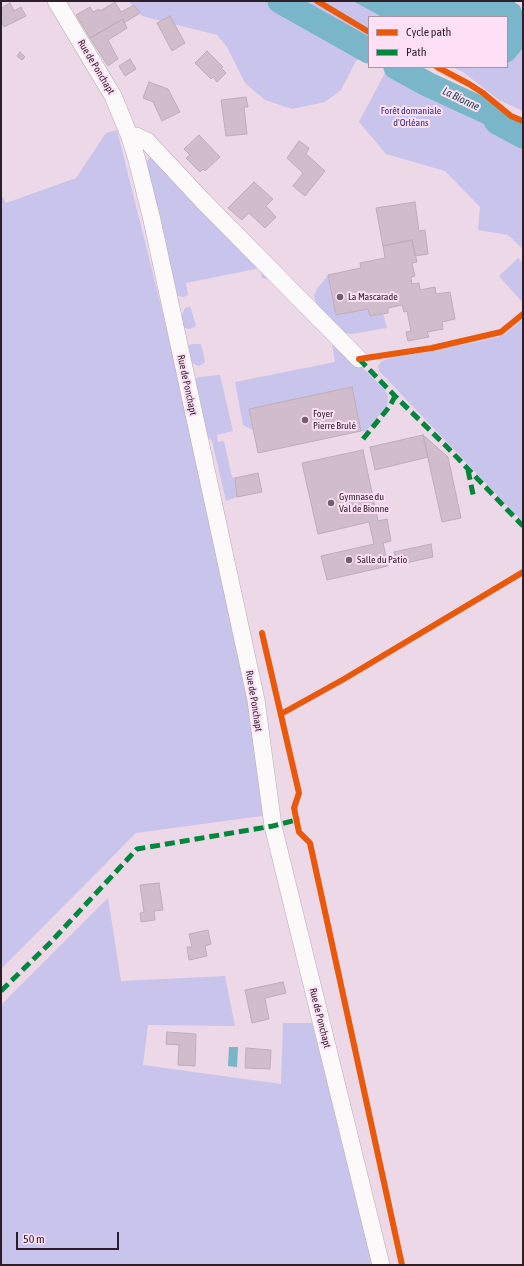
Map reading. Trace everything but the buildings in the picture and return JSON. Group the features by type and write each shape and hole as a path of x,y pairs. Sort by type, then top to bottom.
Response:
{"street":[{"name":"Rue de Ponchapt","path":"56,1 113,96 130,137 152,220 256,700 273,826 381,1265"},
{"path":"130,137 136,136 147,141 202,200 359,359"}],"green space":[{"path":"128,1 366,1 390,16 368,16 368,54 356,61 341,90 325,102 292,109 265,100 245,83 227,47 217,35 142,16"},
{"path":"523,50 523,111 499,100 463,72 454,68 508,68 508,53"},
{"name":"Forêt domaniale d'Orléans","path":"387,68 416,68 523,141 523,249 508,235 478,230 480,207 445,171 386,154 359,122"},
{"path":"117,130 182,390 276,814 136,833 1,969 1,194 6,203 76,178 106,133"},
{"path":"153,157 164,165 171,180 202,212 212,216 273,280 262,278 260,268 186,283 188,295 183,297 175,293 148,172 147,162 149,158"},
{"path":"518,258 523,263 523,303 499,276"},
{"path":"328,275 336,315 368,309 370,316 383,313 387,328 351,334 341,332 317,305 314,296 317,289"},
{"path":"190,306 196,325 195,327 189,329 182,327 180,320 185,308"},
{"path":"523,319 523,522 379,371 378,366 386,359 434,351 498,337 506,333"},
{"path":"337,343 384,389 388,396 387,406 365,432 361,431 352,387 249,409 253,430 243,425 235,382 335,362 332,344"},
{"path":"192,344 201,344 205,361 199,366 189,362 186,351 188,346"},
{"path":"220,375 233,431 217,435 218,442 224,441 232,477 235,478 237,497 226,501 212,441 202,426 193,381 198,377"},
{"path":"108,898 121,981 225,976 235,1026 148,1025 143,1065 281,1084 283,1023 312,1023 374,1265 1,1265 1,1005"}],"water":[{"path":"353,1 513,1 520,6 523,13 523,48 513,60 508,62 508,16 380,16"},
{"path":"229,1047 238,1047 237,1067 228,1066"}],"waterway":[{"name":"La Bionne","path":"280,1 368,50"},
{"name":"La Bionne","path":"398,68 427,84 492,114 497,122 523,136"}],"marked path":[{"path":"359,359 523,526"},
{"path":"363,439 390,406 395,396"},
{"path":"468,470 474,499"},
{"path":"1,991 49,944 137,849 273,826 296,820"}],"cycle path":[{"path":"317,1 368,31"},
{"path":"439,68 469,84 483,93 511,116 523,121"},
{"path":"359,359 432,348 501,332 523,314"},
{"path":"281,714 344,679 523,572"},
{"path":"262,633 299,793 294,808 299,832 310,843 402,1265"}],"place":[{"name":"La Mascarade","path":"340,297"},
{"name":"Foyer Pierre Brulé","path":"305,420"},
{"name":"Gymnase du Val de Bionne","path":"331,503"},
{"name":"Salle du Patio","path":"349,560"}]}
